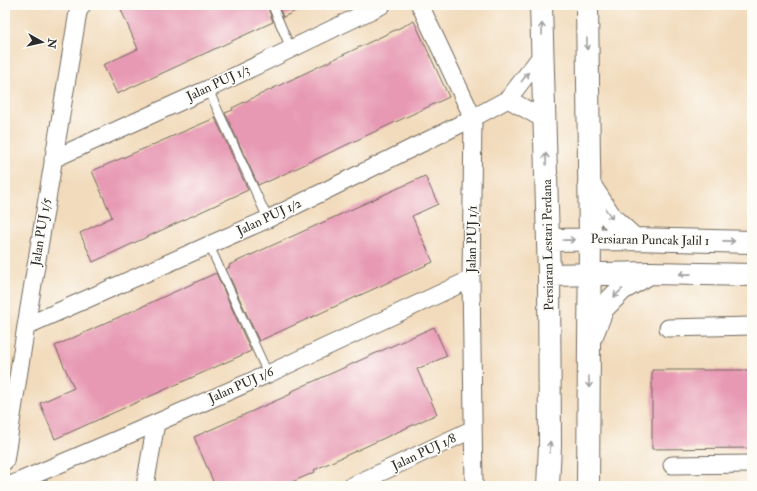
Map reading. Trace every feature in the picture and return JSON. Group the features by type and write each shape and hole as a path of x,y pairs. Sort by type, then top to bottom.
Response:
{"main road":[{"name":"Persiaran Lestari Perdana","path":"541,5 549,275 550,446 548,486"},
{"path":"586,5 590,239 588,486"},
{"path":"589,184 611,218 634,239"},
{"name":"Persiaran Puncak Jalil 1","path":"548,240 634,239 752,242"},
{"path":"589,343 603,308 622,289 651,273"},
{"path":"549,275 651,273 752,275"}],"street":[{"name":"Jalan PUJ 1/5","path":"5,461 53,159 78,12 82,5"},
{"name":"Jalan PUJ 1/3","path":"53,159 208,89 382,5"},
{"name":"Jalan PUJ 1/1","path":"420,5 473,118 471,279 474,486"},
{"name":"Jalan PUJ 1/2","path":"26,326 268,218 473,118 508,99 542,55"},
{"path":"508,99 545,120"},
{"name":"Jalan PUJ 1/6","path":"8,486 268,374 471,279"},
{"path":"668,328 752,326"},
{"path":"145,486 156,423"},
{"name":"Jalan PUJ 1/8","path":"352,486 473,429"},
{"path":"672,465 752,464"}],"lane":[{"path":"272,5 291,49"},
{"path":"208,89 268,218"},
{"path":"209,245 268,374"}],"building":[{"path":"119,5 267,5 273,22 117,94 103,65 138,49"},
{"path":"278,5 309,5 283,17"},
{"path":"414,21 449,97 258,185 225,113 233,110 232,108"},
{"path":"215,118 248,190 93,262 80,233 112,217 92,171"},
{"path":"425,176 438,204 412,216 433,262 259,341 226,269 230,267 229,265"},
{"path":"216,273 251,351 55,439 40,403 74,388 55,346"},
{"path":"434,327 447,356 417,369 437,414 314,470 315,472 283,486 215,486 194,437 291,394 290,392"},
{"path":"652,370 752,370 752,448 652,449"}]}
